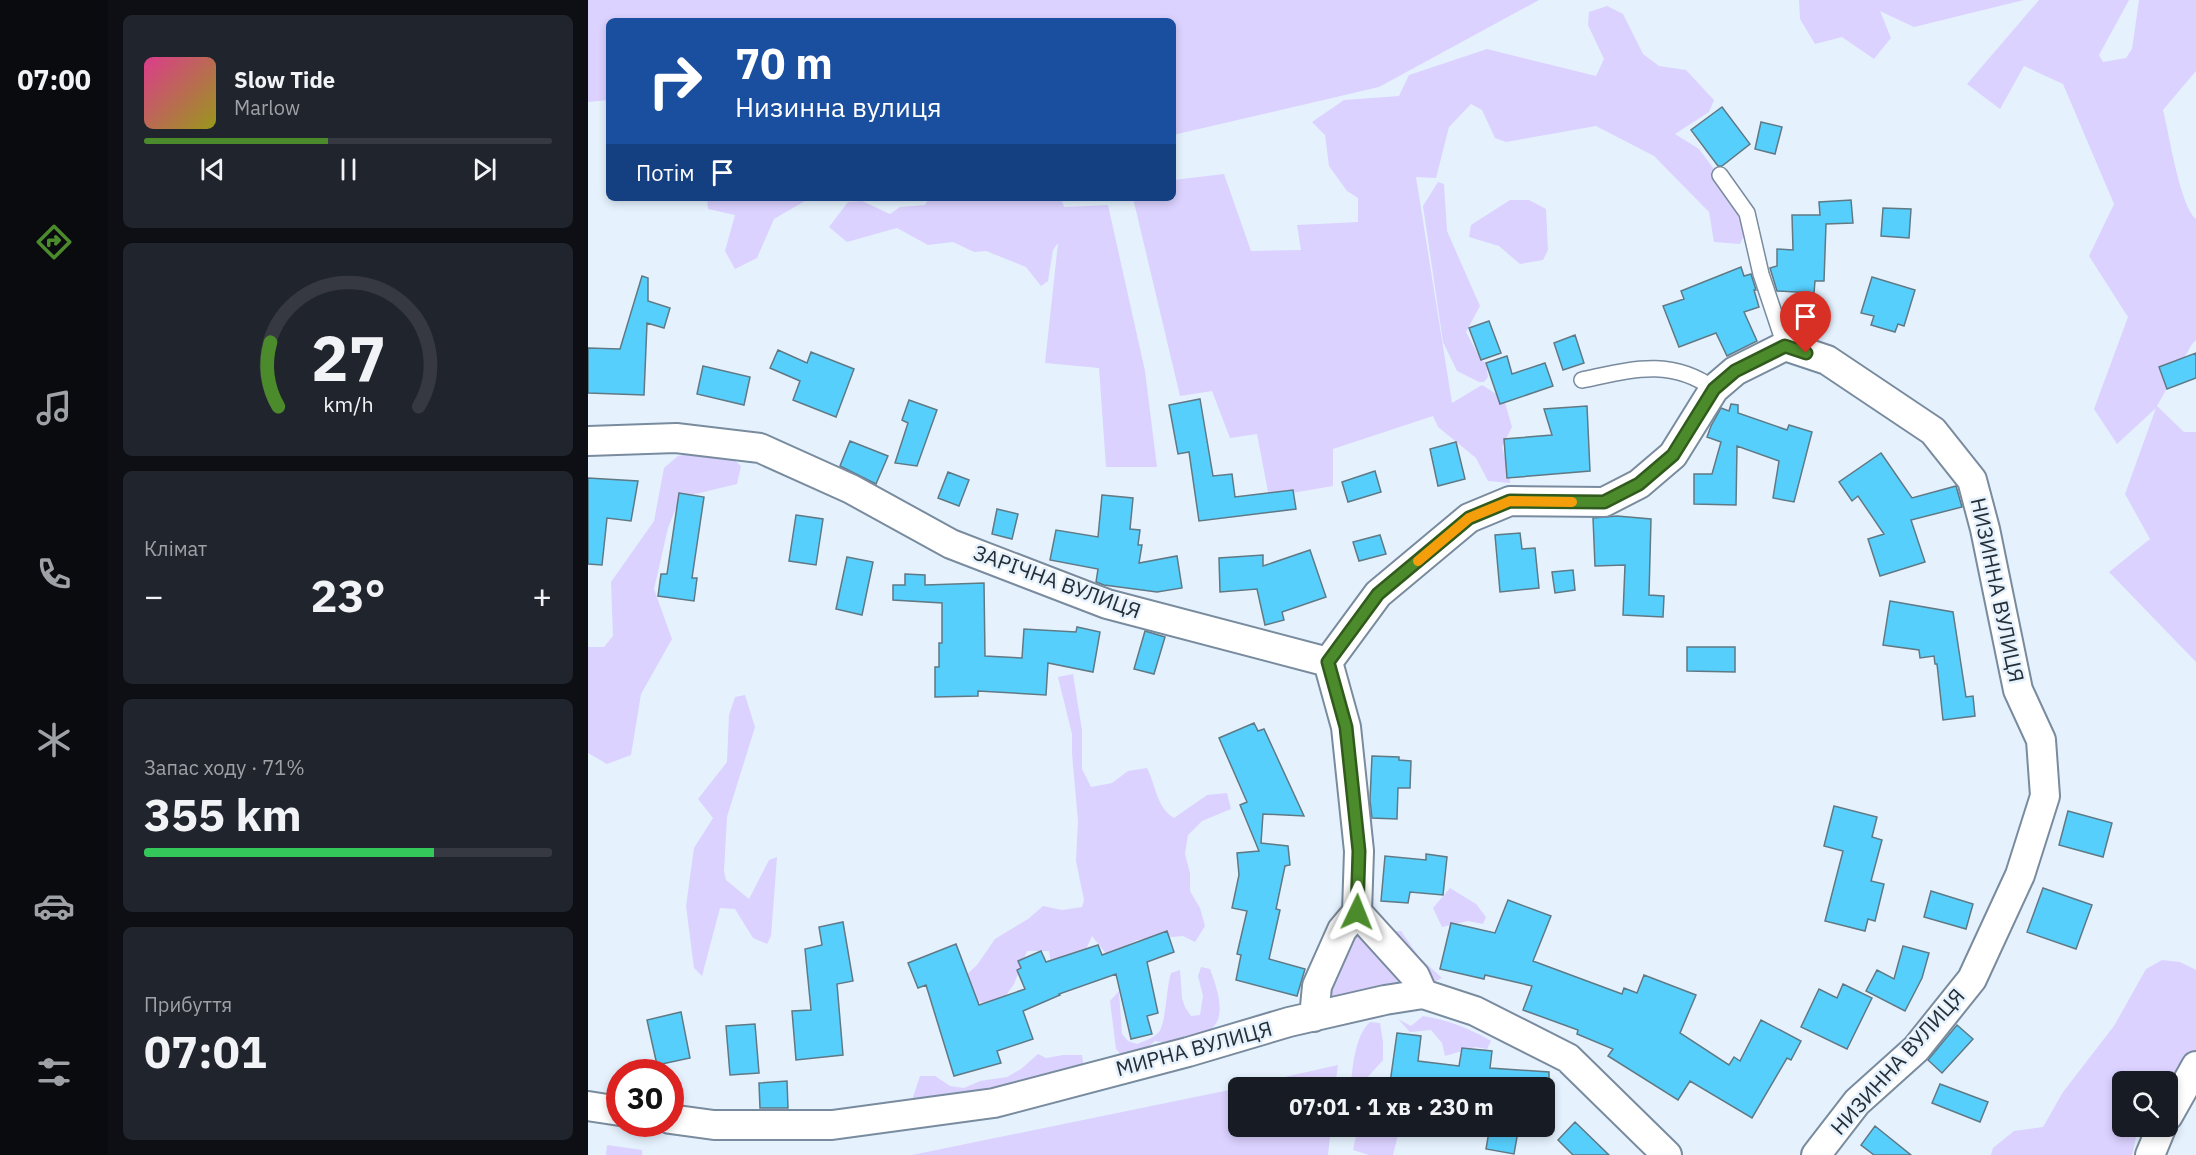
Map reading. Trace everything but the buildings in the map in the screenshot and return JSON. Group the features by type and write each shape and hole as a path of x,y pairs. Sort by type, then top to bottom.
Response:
{"street":[{"path":"1314,1017 1317,986 1342,930 1357,912 1359,851 1346,727 1328,662 1378,594 1469,518 1510,501 1604,502 1639,484 1673,455 1714,389 1735,371 1785,346"},
{"name":"НИЗИННА ВУЛИЦЯ","path":"1785,346 1827,360 1933,431 1972,480 1985,529 2018,690 2041,740 2046,796 2020,875 1972,979 1916,1049 1857,1102 1816,1155"},
{"name":"ЗАРІЧНА ВУЛИЦЯ","path":"588,441 676,438 760,448 851,489 951,544 1107,604 1328,662"},
{"path":"1357,912 1415,976 1423,994"},
{"name":"МИРНА ВУЛИЦЯ","path":"684,1121 714,1125 832,1125 994,1103 1314,1017 1385,1000 1423,994 1475,1011 1568,1058 1666,1155"},
{"path":"2178,1098 2196,1066"},
{"path":"588,1106 606,1109"},
{"path":"2150,1155 2157,1137"}],"lane":[{"path":"1720,175 1747,213 1761,274 1785,346"},
{"path":"1582,380 1630,370 1658,368 1698,377 1714,389"}],"shaded area":[{"path":"588,0 1539,0 1379,87 1176,134 1176,18 606,18 606,100 588,102"},
{"path":"1799,0 2024,0 1914,27 1880,11 1891,38 1874,59 1842,37 1815,44 1800,19"},
{"path":"2039,0 2129,0 2099,55 2103,62 2126,58 2132,49 2139,0 2196,0 2196,71 2163,110 2180,185 2190,212 2196,219 2196,340 2157,406 2184,432 2196,432 2196,662 2109,572 2150,539 2125,494 2156,408 2117,444 2094,409 2128,317 2089,256 2114,204 2063,84 2024,66 2000,109 1967,84"},
{"path":"1607,6 1623,14 1643,54 1659,66 1686,70 1714,100 1709,112 1675,134 1699,149 1739,203 1745,233 1740,244 1714,242 1709,212 1654,156 1596,126 1506,142 1495,138 1482,110 1471,104 1449,127 1436,178 1416,177 1452,403 1482,385 1504,399 1512,427 1502,447 1510,483 1488,481 1476,458 1438,427 1433,416 1333,449 1333,486 1269,497 1257,434 1230,438 1212,391 1180,396 1134,201 1176,201 1176,180 1224,174 1251,251 1301,250 1297,225 1358,222 1358,198 1347,191 1329,166 1325,135 1312,122 1344,100 1399,96 1409,75 1487,49 1596,76 1604,59 1588,25 1589,12"},
{"path":"1438,182 1444,184 1447,231 1480,306 1466,332 1481,360 1486,363 1488,377 1484,382 1479,382 1457,371 1443,342 1423,206"},
{"path":"1510,200 1529,200 1546,209 1548,250 1543,260 1520,264 1499,246 1469,237 1471,225"},
{"path":"707,201 805,201 774,219 757,258 735,269 725,251 735,215 708,209"},
{"path":"862,201 890,214 900,207 925,205 927,201 1062,201 1064,207 1108,205 1145,371 1157,467 1106,467 1099,368 1045,363 1058,243 1053,250 1048,281 1041,286 1026,267 986,251 974,252 953,242 928,245 897,228 847,242 829,227 848,202"},
{"path":"727,454 741,466 737,484 683,497 678,503 668,528 654,589 672,639 641,694 631,755 607,764 588,753 588,647 604,647 613,636 611,582 654,521 664,468 678,456"},
{"path":"1073,674 1082,730 1082,769 1091,787 1112,783 1128,771 1147,768 1163,808 1174,818 1207,795 1227,793 1231,809 1202,821 1188,835 1185,854 1190,873 1190,891 1200,908 1205,926 1195,942 1183,936 1137,940 1107,955 1092,936 1081,960 1052,969 1049,951 1027,951 1014,984 1000,1004 977,1002 963,978 977,965 995,939 1028,919 1043,906 1062,910 1082,907 1084,900 1076,861 1078,821 1072,734 1058,677"},
{"path":"745,695 755,727 727,817 724,871 726,880 749,899 769,860 777,857 771,936 767,944 753,938 735,909 720,908 702,976 694,968 686,906 694,848 713,818 698,799 727,762 729,715 735,697"},
{"path":"1450,888 1476,904 1486,917 1483,924 1468,921 1442,927 1433,908"},
{"path":"1392,931 1401,931 1419,957 1442,978 1427,986"},
{"path":"1354,935 1367,937 1408,984 1337,1003 1331,997 1329,985"},
{"path":"2162,960 2180,962 2196,970 2196,1099 2178,1098 2178,1071 2112,1071 2112,1137 2136,1137 2132,1155 1991,1155 1993,1148 2014,1131 2043,1127 2063,1092 2114,1026 2146,969"},
{"path":"1201,967 1210,969 1220,1004 1217,1021 1213,1028 1201,1035 1187,1036 1168,1042 1155,1041 1140,1054 1127,1061 1116,1049 1110,1001 1119,991 1122,1034 1128,1041 1137,1044 1153,1037 1161,1029 1171,973 1180,970 1185,1007 1191,1016 1200,1015 1203,996 1198,976"},
{"path":"1423,1016 1458,1025 1491,1041 1487,1049 1475,1047 1445,1056 1442,1043 1431,1030 1410,1032 1398,1019 1411,1026"},
{"path":"1370,1022 1380,1023 1383,1060 1368,1077 1352,1077 1353,1062 1365,1028"},
{"path":"1038,1054 1046,1058 1082,1055 1084,1068 920,1111 913,1097 920,1076 935,1076 950,1086 964,1088 980,1081 1007,1077 1021,1069"},
{"path":"1338,1065 1336,1077 1285,1077"},
{"path":"1228,1090 1228,1137 1330,1137 1328,1155 912,1155"},
{"path":"1356,1137 1398,1137 1393,1155 1369,1155 1353,1150"},
{"path":"607,1145 642,1150 642,1155 606,1155"}],"slow traffic":[{"path":"1418,561 1469,518 1510,501 1572,502"}],"route":[{"path":"1357,912 1359,851 1346,727 1328,662 1378,594 1469,518 1510,501 1604,502 1639,484 1673,455 1710,392 1735,371 1785,346 1806,353"}]}
